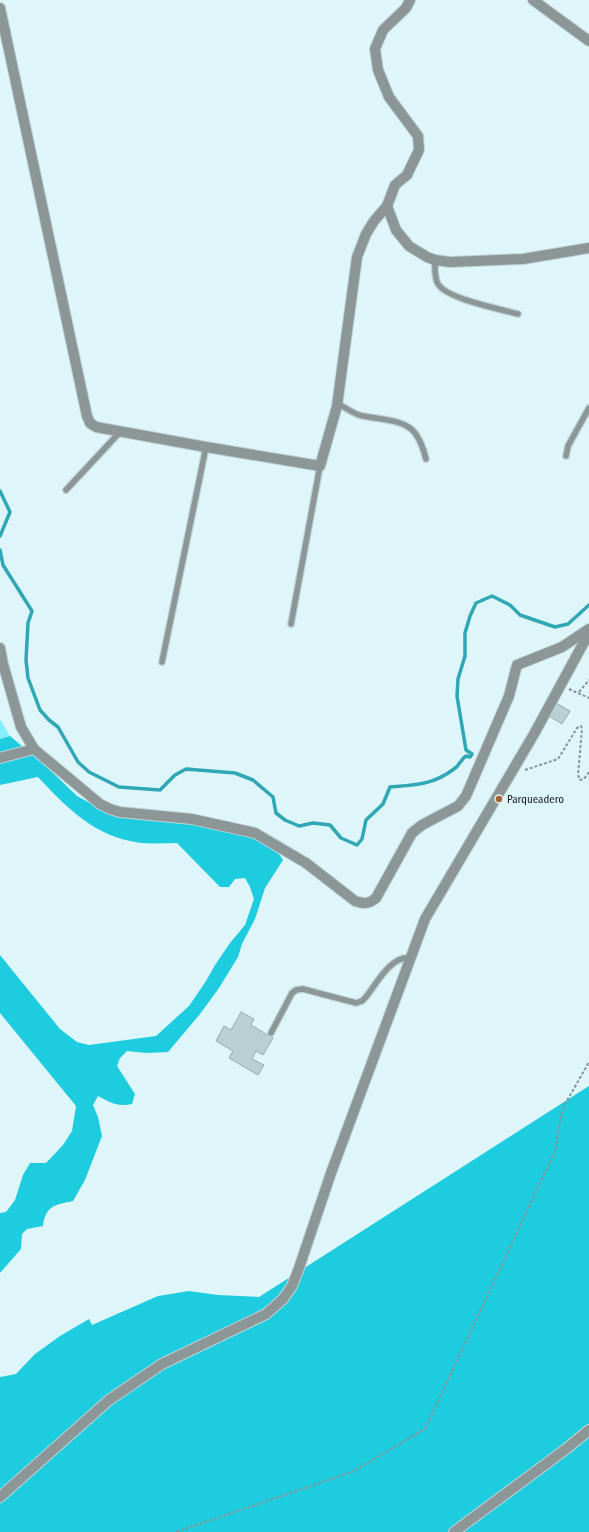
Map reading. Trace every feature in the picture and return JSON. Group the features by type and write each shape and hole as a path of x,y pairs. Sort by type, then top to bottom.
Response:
{"street":[{"path":"0,8 87,416 90,423 96,427 320,466 337,403 357,257 366,234 374,221 387,206 395,185 407,175 419,150 418,136 389,97 378,70 375,49 383,30 406,8 410,0"},
{"path":"533,0 589,41"},
{"path":"387,206 396,230 409,246 435,260 450,262 523,259 589,248"},
{"path":"0,648 3,664 21,727 34,749 100,804 120,812 192,819 255,833 306,863 355,901 364,903 371,902 376,898 412,833 422,825 458,806 466,796 509,696 517,665 562,647 589,629"},
{"path":"0,1497 109,1400 162,1364 266,1314 283,1298 292,1286 331,1173 425,919 510,775 589,633"},
{"path":"0,758 34,749"},
{"path":"454,1532 566,1450 589,1430"}],"lane":[{"path":"435,260 435,276 438,284 443,290 453,296 518,314"},
{"path":"337,403 358,414 391,420 407,426 415,433 421,442 426,459"},
{"path":"566,456 568,446 589,408"},
{"path":"66,490 121,431"},
{"path":"162,662 206,447"},
{"path":"291,624 320,466"},
{"path":"271,1033 292,993 296,990 303,989 356,1003 362,1001 366,997 392,964 404,957 410,958"}],"path":[{"path":"578,692 589,680"},
{"path":"560,686 578,692 589,698"},
{"path":"510,775 558,759 577,728 581,726 578,775 580,780 584,779 589,772"},
{"path":"176,1532 352,1472 425,1429 556,1149 558,1131 564,1106 589,1062"}],"shaded area":[{"path":"0,719 10,736 0,739"},
{"path":"10,736 48,768 77,796 88,802 123,815 152,821 192,820 256,837 275,848 283,860 265,888 255,919 242,944 238,957 219,988 200,1014 168,1052 147,1053 127,1051 120,1058 117,1066 135,1094 132,1104 118,1105 98,1096 93,1105 98,1117 102,1136 85,1180 73,1201 52,1207 46,1214 43,1226 27,1229 22,1234 21,1249 0,1273 0,1213 6,1212 15,1200 23,1175 30,1163 46,1163 63,1145 72,1131 76,1106 0,1013 0,955 60,1029 77,1042 89,1045 156,1036 189,1006 230,943 245,925 254,899 245,878 235,879 229,887 220,887 177,843 141,843 110,835 96,828 60,800 38,777 0,785 0,739"},
{"path":"589,1086 589,1532 0,1532 0,1377 16,1374 35,1354 60,1336 89,1319 92,1325 158,1296 189,1291 218,1295 259,1297"}],"building":[{"path":"556,703 570,711 562,724 549,716"},
{"path":"241,1012 254,1019 251,1025 273,1038 263,1055 256,1051 252,1059 264,1065 258,1075 229,1058 233,1051 216,1041 224,1026 231,1030"}],"waterway":[{"path":"0,491 10,512 0,536"},
{"path":"0,550 3,565 32,611 28,623 26,660 28,678 40,710 58,727 78,762 89,772 119,787 160,790 175,775 186,769 235,773 253,780 273,797 276,813 285,820 299,826 313,823 330,825 341,838 357,845 362,839 366,820 383,804 390,787 408,786 439,778 456,767 466,756 470,757 472,754 466,750 457,696 458,679 465,656 465,633 476,603 492,596 510,605 520,615 555,627 568,624 589,605"}],"place":[{"name":"Parqueadero","path":"499,799"}]}
